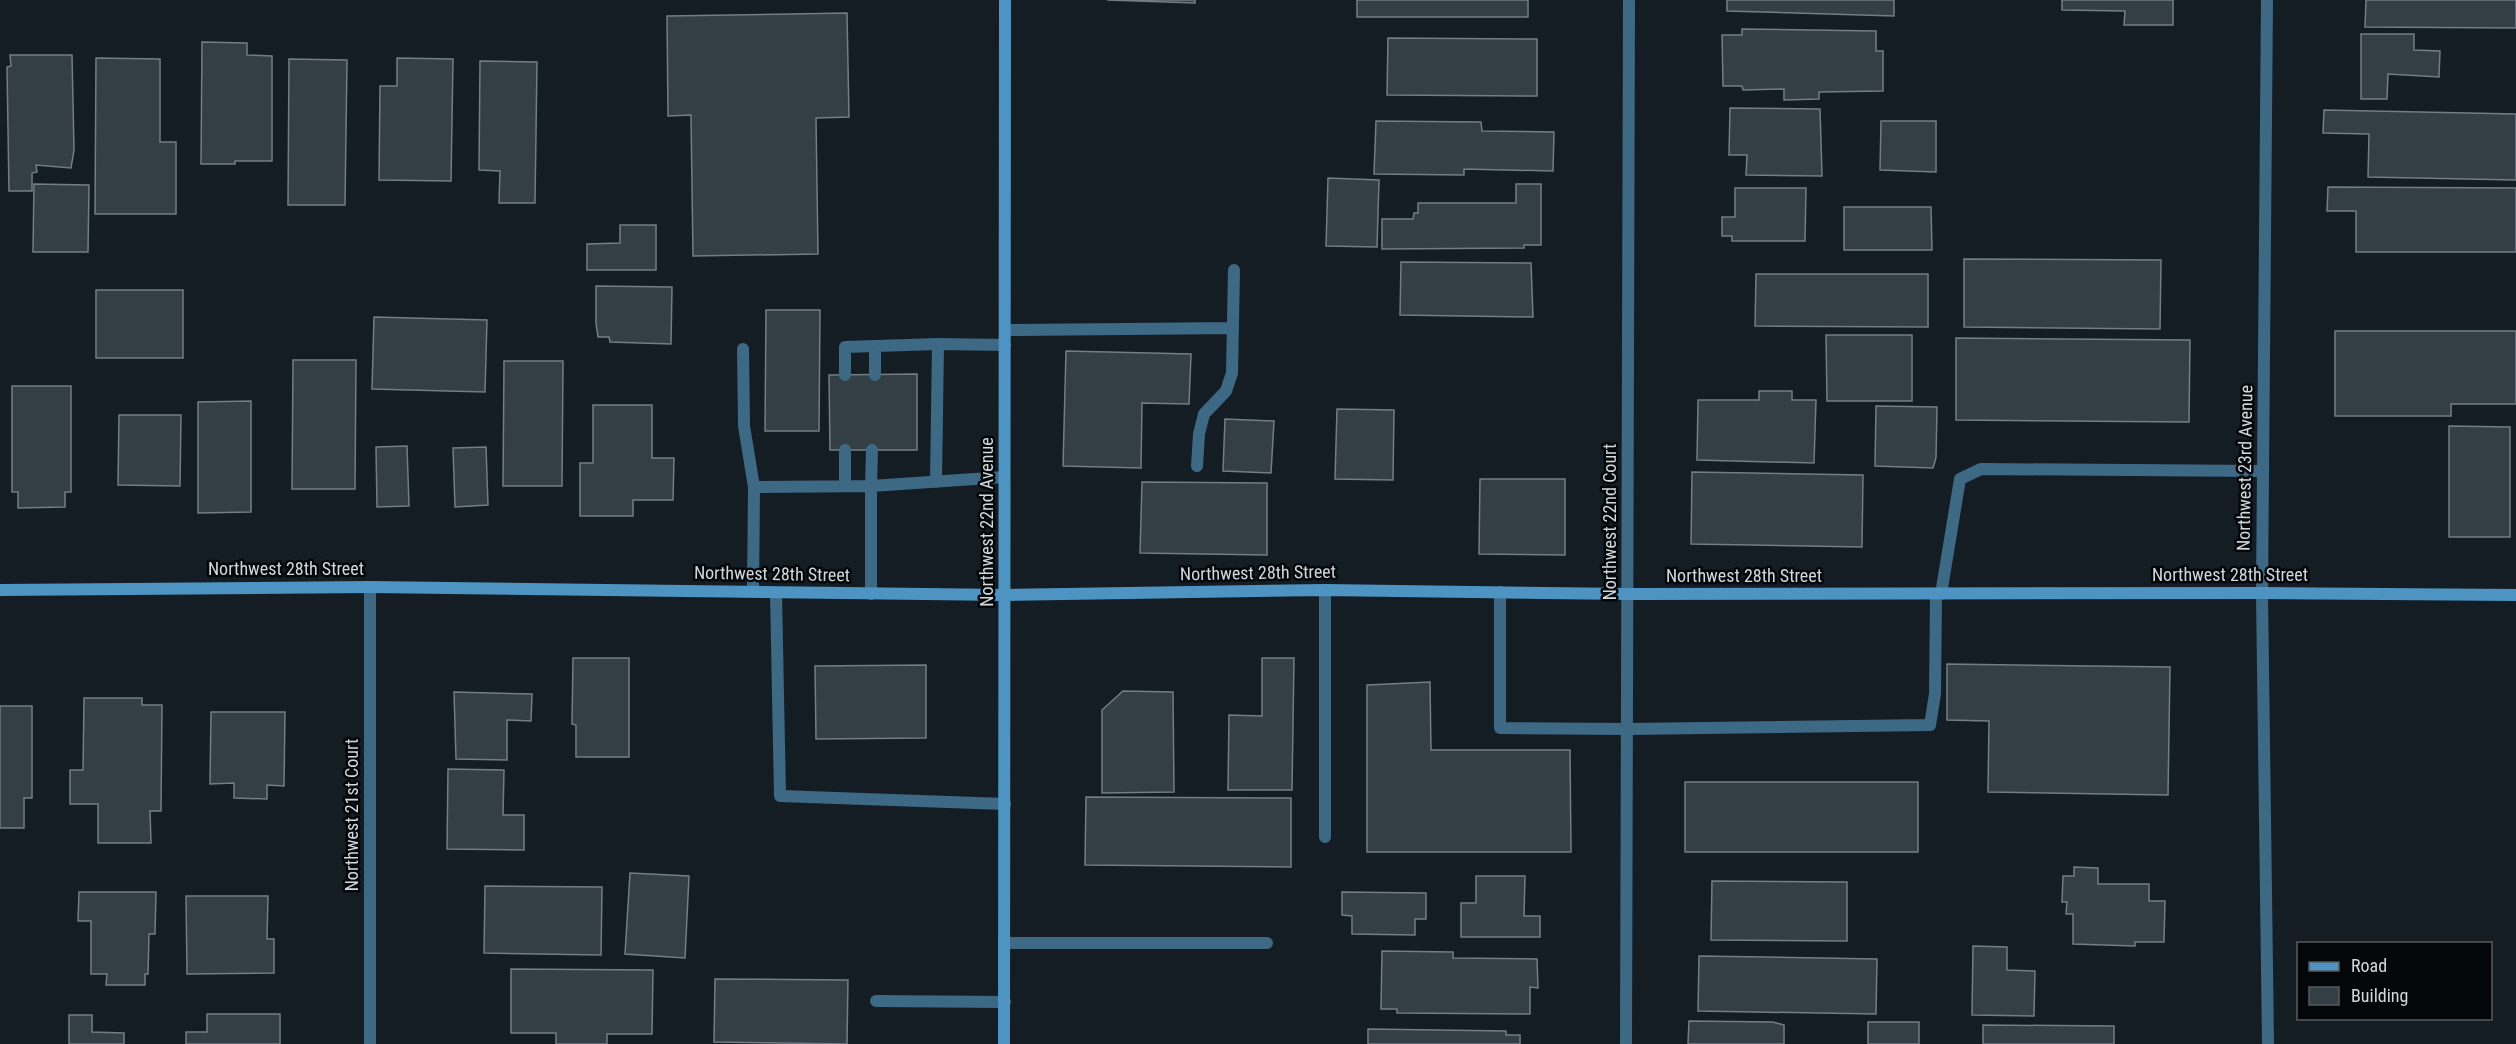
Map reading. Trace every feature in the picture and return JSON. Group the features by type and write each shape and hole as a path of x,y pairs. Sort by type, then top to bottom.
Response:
{"street":[{"name":"Northwest 22nd Avenue","path":"1004,1044 1005,0"},
{"name":"Northwest 22nd Court","path":"1626,1044 1629,0"},
{"name":"Northwest 23rd Avenue","path":"2267,0 2262,593 2268,1044"},
{"path":"1197,466 1199,434 1204,414 1226,391 1232,373 1233,270"},
{"path":"1005,330 1233,328"},
{"path":"936,482 938,344"},
{"path":"845,375 845,347 938,344 1005,345"},
{"path":"875,346 875,375"},
{"path":"743,349 744,426 754,487 753,592"},
{"path":"845,450 845,486"},
{"path":"871,594 872,450"},
{"path":"1500,592 1500,728 1627,729 1930,725 1935,694 1939,594 1960,479 1981,469 2263,471"},
{"path":"754,487 871,486 1004,477"},
{"name":"Northwest 28th Street","path":"0,590 370,587 1005,595 1325,590 1628,594 2516,595"},
{"name":"Northwest 21st Court","path":"370,587 370,1044"},
{"path":"1325,590 1325,837"},
{"path":"776,593 780,796 1005,804"},
{"path":"1004,943 1267,943"},
{"path":"876,1001 1005,1002"}],"building":[{"path":"1107,0 1195,0 1195,3"},
{"path":"1357,0 1528,0 1528,17 1357,17"},
{"path":"1727,0 1894,0 1894,16 1727,11"},
{"path":"2062,0 2173,0 2173,25 2124,25 2125,11 2062,10"},
{"path":"2366,0 2516,0 2516,28 2365,27"},
{"path":"847,13 849,117 816,118 818,254 693,256 691,115 668,116 667,16"},
{"path":"1742,29 1876,31 1876,51 1883,51 1883,91 1819,92 1819,99 1784,100 1784,89 1743,90 1742,86 1723,86 1722,35 1742,35"},
{"path":"2361,34 2414,34 2414,50 2440,51 2439,77 2388,74 2387,99 2361,99"},
{"path":"1388,38 1537,39 1537,96 1387,95"},
{"path":"202,42 247,43 247,55 272,56 272,161 201,164"},
{"path":"10,55 72,55 74,150 71,168 36,165 37,172 32,173 32,191 9,191 7,67 11,66"},
{"path":"96,58 160,59 160,142 176,142 176,214 95,214"},
{"path":"397,58 453,59 451,181 379,180 380,86 397,86"},
{"path":"289,59 347,60 345,205 288,205"},
{"path":"480,61 537,62 535,203 499,203 500,171 479,170"},
{"path":"1730,108 1820,109 1822,176 1746,175 1747,155 1729,155"},
{"path":"2324,110 2516,114 2516,180 2368,177 2369,134 2323,133"},
{"path":"1376,121 1481,122 1482,131 1554,132 1553,171 1464,169 1464,175 1374,174"},
{"path":"1881,121 1936,121 1936,172 1880,170"},
{"path":"1328,178 1379,180 1377,247 1326,246"},
{"path":"34,184 89,185 88,252 33,252"},
{"path":"1516,184 1541,184 1541,245 1524,245 1524,248 1382,249 1382,219 1413,219 1414,213 1418,213 1418,203 1516,203"},
{"path":"2328,187 2516,188 2516,252 2356,252 2356,211 2327,211"},
{"path":"1735,188 1806,188 1805,241 1732,241 1732,236 1722,236 1722,217 1735,217"},
{"path":"1844,207 1931,207 1932,250 1844,250"},
{"path":"620,225 656,225 656,270 587,270 587,244 620,243"},
{"path":"1964,259 2161,260 2160,329 1964,327"},
{"path":"1401,262 1531,263 1533,317 1400,315"},
{"path":"1756,274 1928,274 1928,327 1755,326"},
{"path":"596,286 672,287 671,344 610,342 609,337 598,337"},
{"path":"96,290 183,290 183,358 96,358"},
{"path":"766,310 820,310 819,431 765,431"},
{"path":"374,317 487,320 485,392 372,389"},
{"path":"2335,331 2516,331 2516,404 2451,404 2451,416 2335,416"},
{"path":"1826,335 1912,335 1912,401 1827,401"},
{"path":"1956,338 2190,340 2189,422 1956,420"},
{"path":"1066,351 1191,354 1189,404 1142,403 1141,468 1063,466"},
{"path":"293,360 356,360 355,489 292,489"},
{"path":"504,361 563,361 562,486 503,486"},
{"path":"917,374 917,450 830,450 829,375"},
{"path":"12,386 71,386 71,492 65,492 65,507 18,508 18,492 12,492"},
{"path":"1759,391 1792,391 1792,400 1816,400 1814,463 1697,460 1698,400 1759,400"},
{"path":"251,401 251,512 198,513 198,402"},
{"path":"593,405 652,405 652,458 674,458 673,500 633,500 633,516 580,516 580,463 593,463"},
{"path":"1876,406 1937,407 1936,458 1933,468 1875,466"},
{"path":"1337,409 1394,410 1393,480 1335,479"},
{"path":"119,415 181,415 180,486 118,485"},
{"path":"1225,419 1274,421 1271,473 1223,471"},
{"path":"2449,426 2510,427 2510,537 2449,537"},
{"path":"407,446 409,506 377,507 376,447"},
{"path":"486,447 488,505 455,507 453,448"},
{"path":"1692,472 1863,475 1862,547 1691,544"},
{"path":"1480,479 1565,479 1565,555 1479,554"},
{"path":"1142,482 1267,483 1267,555 1140,553"},
{"path":"573,658 629,658 629,757 576,757 576,725 572,724"},
{"path":"1262,658 1294,658 1292,790 1228,790 1229,715 1262,716"},
{"path":"1947,664 2170,667 2168,795 1988,792 1989,721 1947,720"},
{"path":"926,665 926,738 816,739 815,666"},
{"path":"1430,682 1431,750 1570,750 1571,852 1367,852 1367,685"},
{"path":"1123,691 1173,692 1174,792 1102,793 1102,710"},
{"path":"454,692 532,694 531,721 507,720 507,760 456,759"},
{"path":"84,698 142,698 142,705 162,705 161,811 150,811 151,843 98,843 98,804 70,804 70,770 83,770"},
{"path":"0,706 32,706 32,798 24,798 24,828 0,828"},
{"path":"211,712 285,712 284,786 267,785 267,799 234,798 234,783 210,784"},
{"path":"448,769 504,770 503,815 524,815 524,850 447,849"},
{"path":"1685,782 1918,782 1918,852 1685,852"},
{"path":"1086,797 1291,798 1291,867 1085,865"},
{"path":"2074,867 2098,868 2098,884 2149,884 2149,901 2165,901 2164,942 2135,942 2135,946 2073,944 2073,914 2066,914 2067,902 2062,902 2063,876 2074,876"},
{"path":"630,873 689,876 685,958 625,954"},
{"path":"1476,876 1525,876 1524,916 1540,916 1540,937 1461,937 1461,903 1476,903"},
{"path":"1712,881 1847,882 1847,941 1711,940"},
{"path":"485,886 602,887 601,955 484,953"},
{"path":"79,892 156,892 155,934 149,934 148,974 145,974 145,985 106,985 107,974 91,974 91,921 78,921"},
{"path":"1342,892 1426,893 1426,919 1415,919 1415,935 1352,934 1352,916 1342,915"},
{"path":"186,896 268,896 267,939 274,939 274,973 187,974"},
{"path":"1973,946 2007,947 2007,970 2035,971 2034,1016 1972,1015"},
{"path":"1382,951 1453,952 1453,958 1537,959 1538,988 1530,987 1530,1014 1397,1013 1397,1009 1381,1009"},
{"path":"1699,956 1877,959 1876,1014 1698,1011"},
{"path":"511,969 653,970 652,1034 607,1034 607,1044 556,1044 556,1033 511,1033"},
{"path":"715,979 848,980 847,1044 714,1042"},
{"path":"207,1014 280,1014 280,1044 186,1044 186,1032 207,1032"},
{"path":"69,1015 92,1015 92,1032 124,1033 124,1044 69,1044"},
{"path":"1689,1021 1773,1022 1784,1025 1784,1044 1688,1044"},
{"path":"1868,1022 1919,1022 1919,1044 1868,1044"},
{"path":"1983,1025 2114,1026 2114,1044 1983,1044"},
{"path":"1368,1029 1506,1031 1506,1035 1520,1035 1520,1044 1368,1044"}]}
